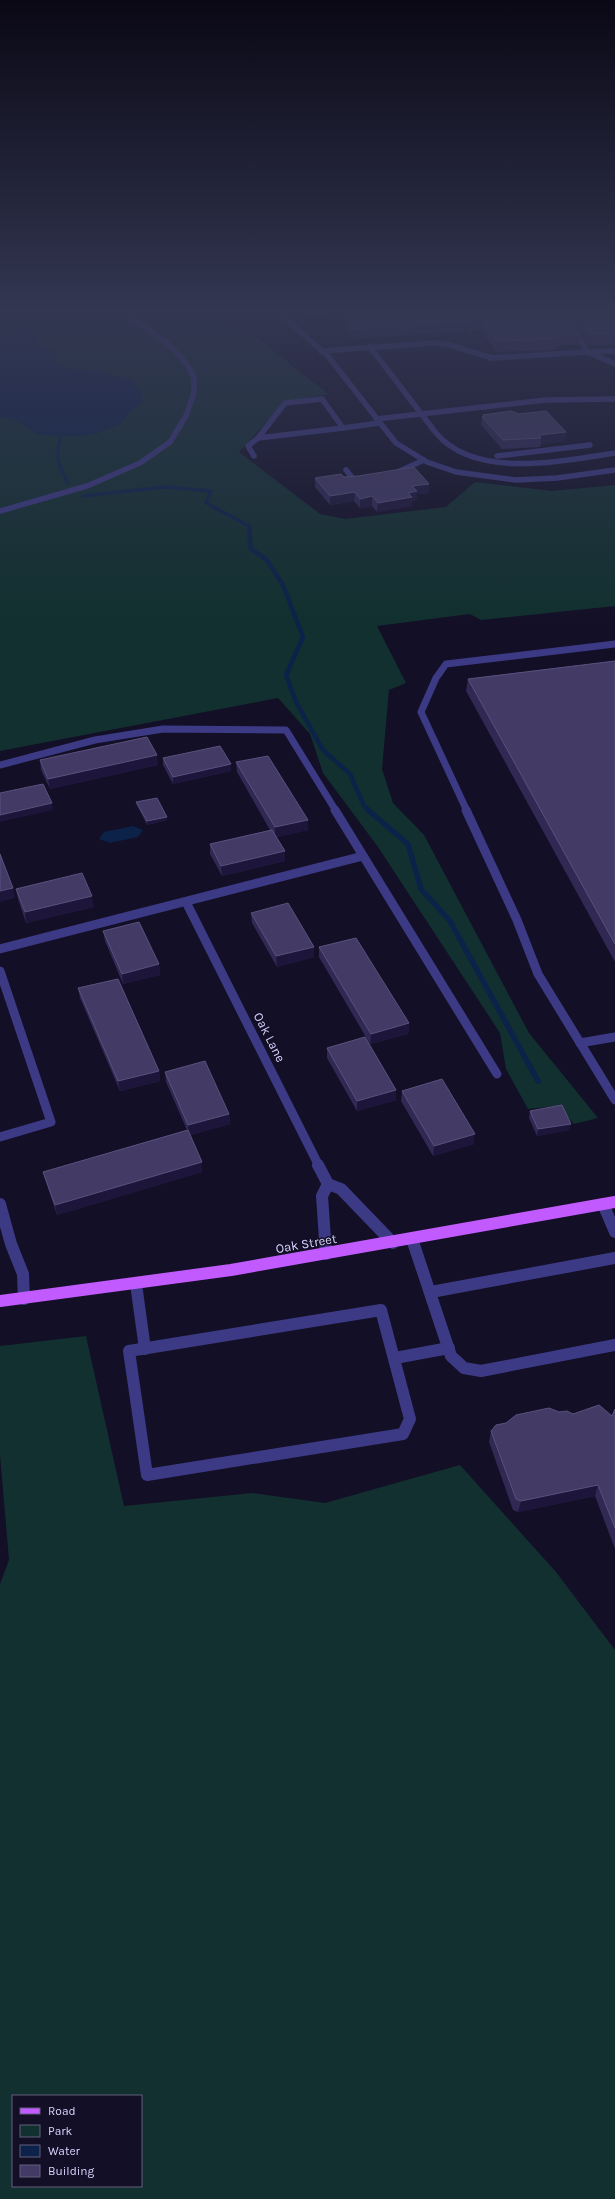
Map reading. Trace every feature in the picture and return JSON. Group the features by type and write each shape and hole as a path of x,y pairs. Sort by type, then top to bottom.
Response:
{"main road":[{"name":"Oak Street","path":"0,1301 136,1284 326,1254 615,1202"}],"street":[{"path":"0,511 87,486 140,463 170,442 186,417"},
{"path":"254,456 248,446 258,438 274,417"},
{"path":"335,417 343,428"},
{"path":"374,417 396,444 424,460 456,472 516,480 557,478 615,470"},
{"path":"258,438 343,428 402,417"},
{"path":"424,417 443,441 453,448 485,460 513,462 551,461 615,453"},
{"path":"491,457 590,445"},
{"path":"385,476 424,460"},
{"path":"346,470 355,481 370,478"},
{"path":"615,644 446,664 436,678 421,712 517,920 538,974 580,1043 610,1084 615,1100"},
{"path":"0,765 13,760 95,740 163,729 286,730 496,1074"},
{"path":"0,949 364,856"},
{"name":"Oak Lane","path":"186,902 328,1184"},
{"path":"0,971 51,1122 0,1136"},
{"path":"580,1043 615,1037"},
{"path":"326,1254 322,1196 328,1184 341,1189 393,1243"},
{"path":"0,1204 11,1244 23,1274 24,1299"},
{"path":"603,1204 615,1232"},
{"path":"412,1239 431,1292 448,1348 456,1364 472,1372 615,1346"},
{"path":"431,1292 615,1258"},
{"path":"136,1284 145,1349"},
{"path":"381,1310 394,1358 410,1419 403,1434 147,1475 129,1351 381,1310"},
{"path":"394,1358 448,1348"}],"green space":[{"path":"0,417 272,417 239,452 320,514 345,519 446,507 475,482 552,491 615,485 615,606 481,620 470,614 377,626 406,683 389,690 382,769 393,803 424,835 529,1033 598,1118 574,1124 558,1106 528,1109 506,1069 500,1033 378,847 323,773 310,734 278,698 0,751"},
{"path":"86,1336 124,1506 252,1493 325,1503 460,1465 556,1572 615,1650 615,2199 0,2199 0,1584 9,1560 0,1455 0,1346"}],"water":[{"path":"0,417 126,417 121,424 98,433 81,436 39,435 15,420"},
{"path":"133,826 143,830 138,837 110,843 99,839 104,832"}],"building":[{"path":"482,417 551,417 566,432 539,435 541,438 503,440"},
{"path":"414,467 429,484 412,486 417,491 408,493 412,497 378,503 372,496 360,499 355,492 330,496 315,478 341,474 344,477 358,476"},
{"path":"615,661 615,944 468,679"},
{"path":"147,737 157,755 48,779 40,760"},
{"path":"220,746 231,764 173,777 163,758"},
{"path":"268,756 308,820 275,827 236,762"},
{"path":"43,784 52,803 0,815 0,793"},
{"path":"157,798 167,817 147,821 136,802"},
{"path":"272,830 285,851 221,866 210,844"},
{"path":"0,854 13,888 0,891"},
{"path":"82,873 92,896 25,912 16,889"},
{"path":"288,903 314,947 276,956 251,913"},
{"path":"139,922 159,964 122,974 103,931"},
{"path":"356,938 409,1023 371,1034 319,947"},
{"path":"118,979 159,1071 118,1081 78,988"},
{"path":"365,1037 396,1090 357,1101 327,1048"},
{"path":"205,1061 229,1114 188,1125 165,1072"},
{"path":"442,1079 475,1134 434,1146 402,1091"},
{"path":"562,1105 571,1124 538,1129 530,1111"},
{"path":"188,1130 202,1162 55,1205 43,1172"},
{"path":"599,1405 612,1416 615,1409 615,1528 598,1485 521,1501 516,1499 491,1431 496,1425 506,1423 516,1415 549,1408 559,1412 567,1411 573,1414"}],"waterway":[{"path":"64,429 59,444 58,456 61,469 68,483"},
{"path":"83,496 164,487 211,491 206,503 249,526 250,533"},
{"path":"249,532 251,549 267,560 283,585 303,637 286,675 296,702 323,750 350,774 364,806 370,811"},
{"path":"368,810 408,844 421,889 450,921 538,1081"}]}
